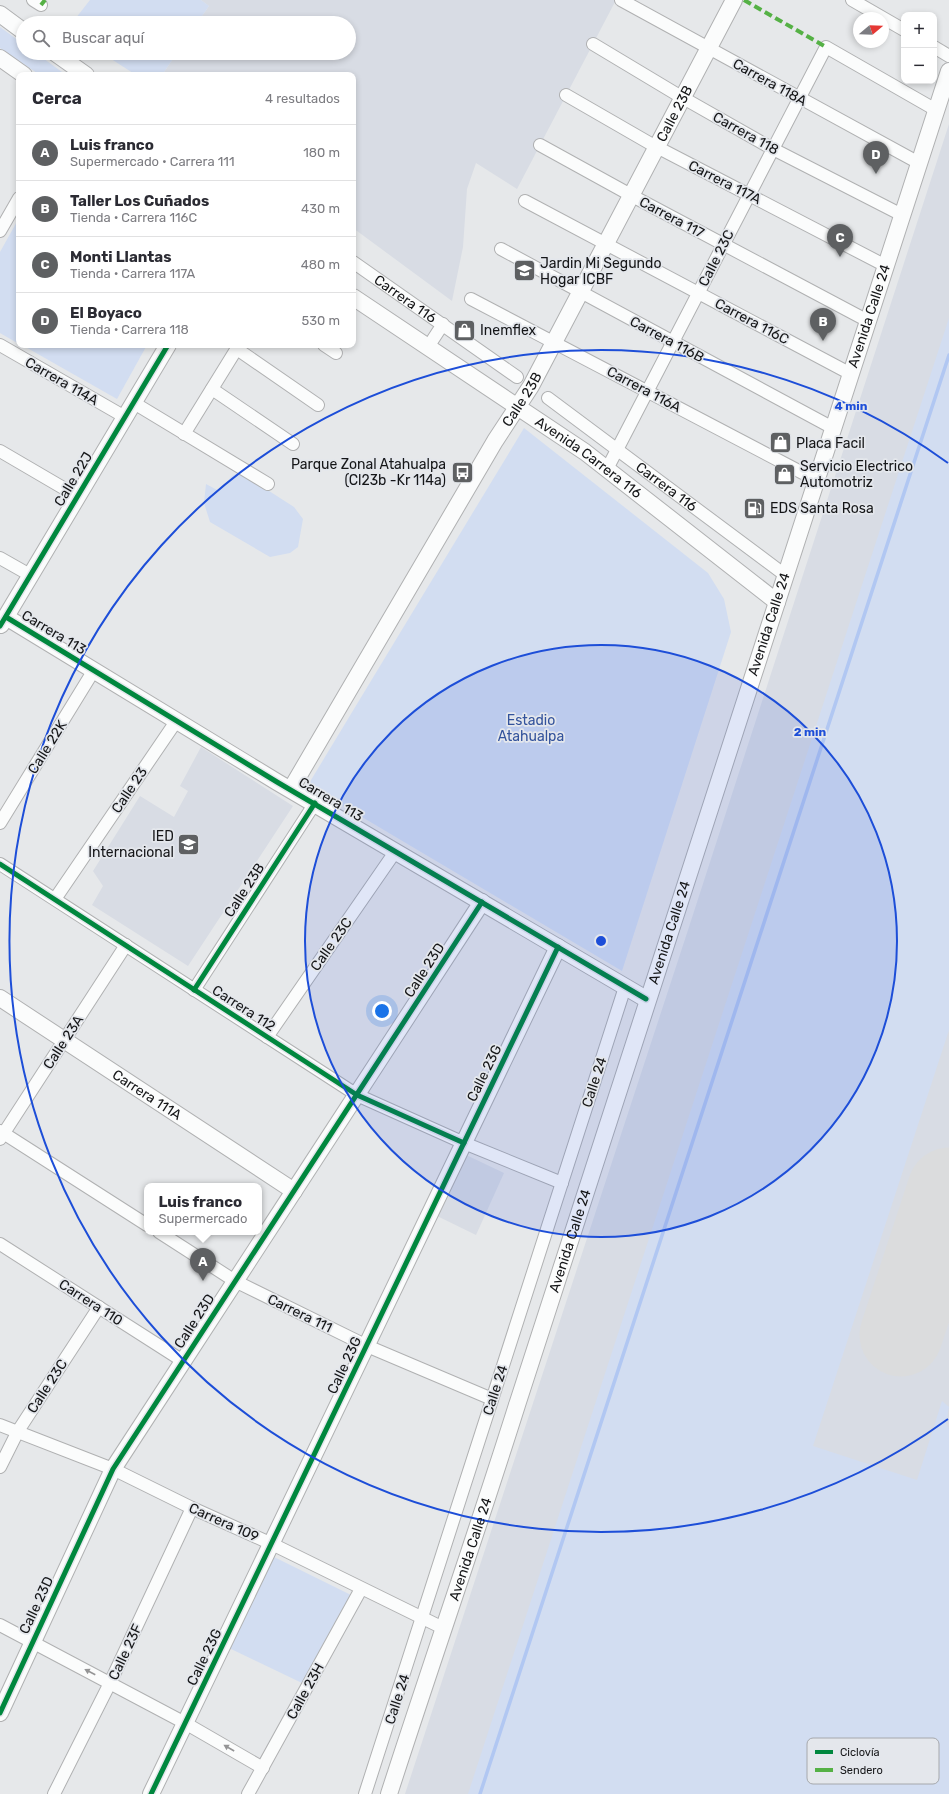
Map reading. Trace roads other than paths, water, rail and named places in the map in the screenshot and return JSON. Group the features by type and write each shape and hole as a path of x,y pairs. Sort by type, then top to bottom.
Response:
{"street":[{"name":"Carrera 118A","path":"621,0 919,163"},
{"name":"Calle 23B","path":"291,789 495,441 518,407 658,148 734,0"},
{"path":"852,0 901,28"},
{"path":"0,14 16,25"},
{"name":"Carrera 118","path":"593,44 773,149 902,216"},
{"name":"Calle 23C","path":"607,469 826,47 936,110"},
{"path":"936,48 949,56"},
{"path":"0,58 20,72"},
{"path":"65,60 82,72"},
{"name":"Avenida Calle 24","path":"389,1794 516,1409 646,999 949,72"},
{"name":"Carrera 117A","path":"566,96 658,148 886,266"},
{"name":"Carrera 117","path":"540,145 632,196 868,321"},
{"name":"Carrera 116C","path":"526,201 851,374"},
{"path":"0,231 16,203"},
{"name":"Carrera 116B","path":"501,249 833,428"},
{"name":"Carrera 116","path":"356,264 517,377"},
{"name":"Avenida Carrera 116","path":"356,299 518,407 607,469 777,602"},
{"name":"Carrera 116A","path":"471,299 816,480"},
{"path":"428,347 443,324"},
{"name":"Carrera 114A","path":"0,346 125,417"},
{"name":"Calle 22J","path":"3,621 166,348"},
{"path":"184,434 237,348"},
{"path":"239,348 318,405"},
{"path":"328,348 336,353"},
{"path":"212,389 293,444"},
{"name":"Carrera 116","path":"548,398 785,575"},
{"path":"134,403 268,484"},
{"path":"0,451 77,496"},
{"path":"0,558 30,576"},
{"name":"Carrera 113","path":"3,621 94,670 395,852 646,999"},
{"name":"Calle 22K","path":"0,823 94,670"},
{"name":"Calle 23","path":"55,899 177,720"},
{"name":"Calle 23B","path":"194,990 315,803"},
{"name":"Calle 23C","path":"267,1037 395,852"},
{"name":"Carrera 112","path":"0,864 357,1095 464,1143 562,1183"},
{"name":"Calle 23D","path":"0,1713 113,1469 482,902"},
{"name":"Calle 23A","path":"1,1134 126,945"},
{"name":"Calle 23G","path":"152,1794 558,947"},
{"name":"Calle 24","path":"365,1794 625,986"},
{"name":"Carrera 111A","path":"0,998 294,1192"},
{"path":"1,1134 144,1223"},
{"name":"Carrera 111","path":"163,1235 235,1281 367,1346 492,1399"},
{"name":"Carrera 110","path":"0,1244 183,1361"},
{"name":"Calle 23C","path":"0,1467 18,1431 99,1307"},
{"name":"Carrera 109","path":"0,1425 113,1469 192,1508 272,1544 443,1628"},
{"name":"Calle 23F","path":"54,1794 110,1683 192,1508"},
{"name":"Calle 23H","path":"248,1794 361,1588"},
{"path":"0,1625 33,1641 185,1723 263,1768"}],"waterway":[{"path":"480,1794 949,355"}],"place":[{"name":"El Boyaco","path":"876,174"},
{"name":"Monti Llantas","path":"840,257"},
{"name":"Jardin Mi Segundo Hogar ICBF","path":"525,271"},
{"name":"Inemflex","path":"465,330"},
{"name":"Taller Los Cuñados","path":"823,341"},
{"name":"Placa Facil","path":"780,443"},
{"name":"Parque Zonal Atahualpa (Cl23b -Kr 114a)","path":"462,472"},
{"name":"Servicio Electrico Automotriz","path":"784,474"},
{"name":"EDS Santa Rosa","path":"754,508"},
{"name":"IED Internacional","path":"189,844"},
{"name":"Luis franco","path":"203,1281"}],"park label":[{"name":"Estadio Atahualpa","path":"531,728"}]}
